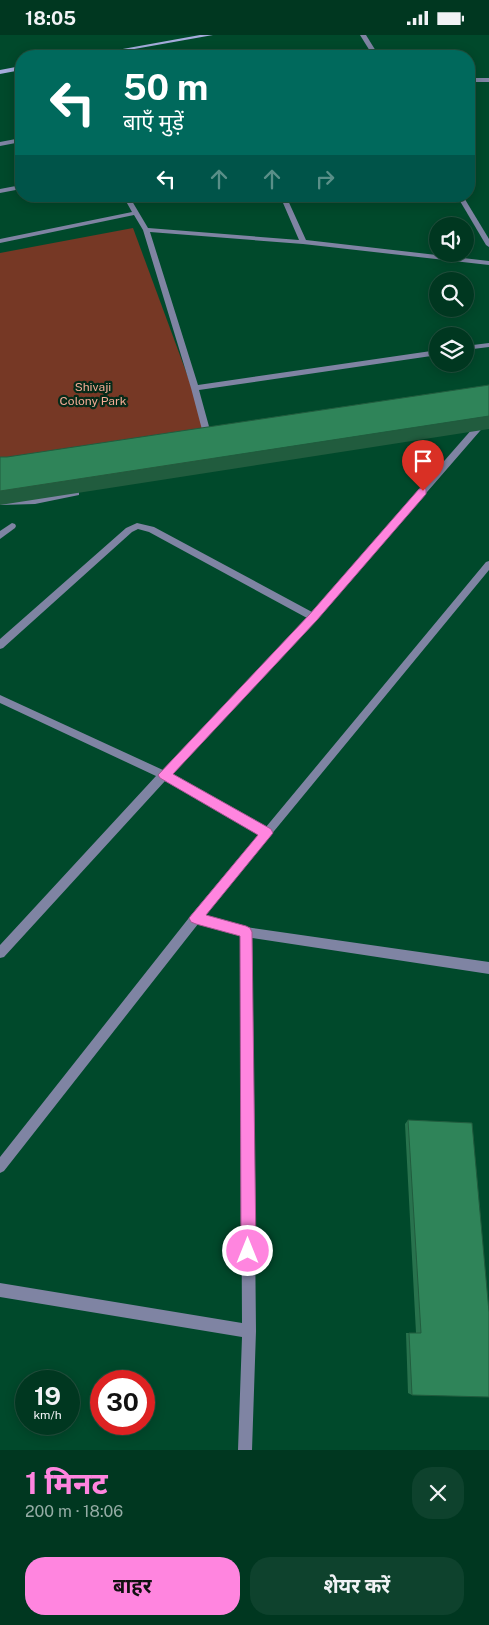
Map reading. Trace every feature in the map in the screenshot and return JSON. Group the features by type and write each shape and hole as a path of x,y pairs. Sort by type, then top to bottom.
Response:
{"main road":[{"path":"122,50 210,35"},
{"path":"0,72 15,69"}],"street":[{"path":"363,35 372,50"},
{"path":"475,80 489,80"},
{"path":"0,144 15,141"},
{"path":"0,191 15,188"},
{"path":"130,202 146,230 195,388 211,450"},
{"path":"286,202 303,242"},
{"path":"464,202 489,245"},
{"path":"0,241 136,213"},
{"path":"146,230 303,242 489,263"},
{"path":"474,347 489,345"},
{"path":"195,388 429,353"},
{"path":"465,425 486,421"},
{"path":"0,953 313,617 486,421"},
{"path":"0,502 35,501 82,492"},
{"path":"0,536 12,526"},
{"path":"0,645 129,530 137,526 151,529 313,617"},
{"path":"0,1167 196,918 489,564"},
{"path":"0,699 164,775 267,833"},
{"path":"196,918 246,932 489,968"},
{"path":"245,1450 249,1331 246,932"},
{"path":"0,1290 249,1331"}],"green space":[{"name":"Shivaji Colony Park","path":"133,228 195,396 216,468 0,502 0,253"}],"building":[{"path":"489,385 489,416 0,491 0,457"},
{"path":"408,1120 472,1123 489,1312 489,1397 412,1395 409,1333 421,1333"}],"route":[{"path":"248,1251 246,932 196,918 267,833 164,775 313,617 423,491"}]}
